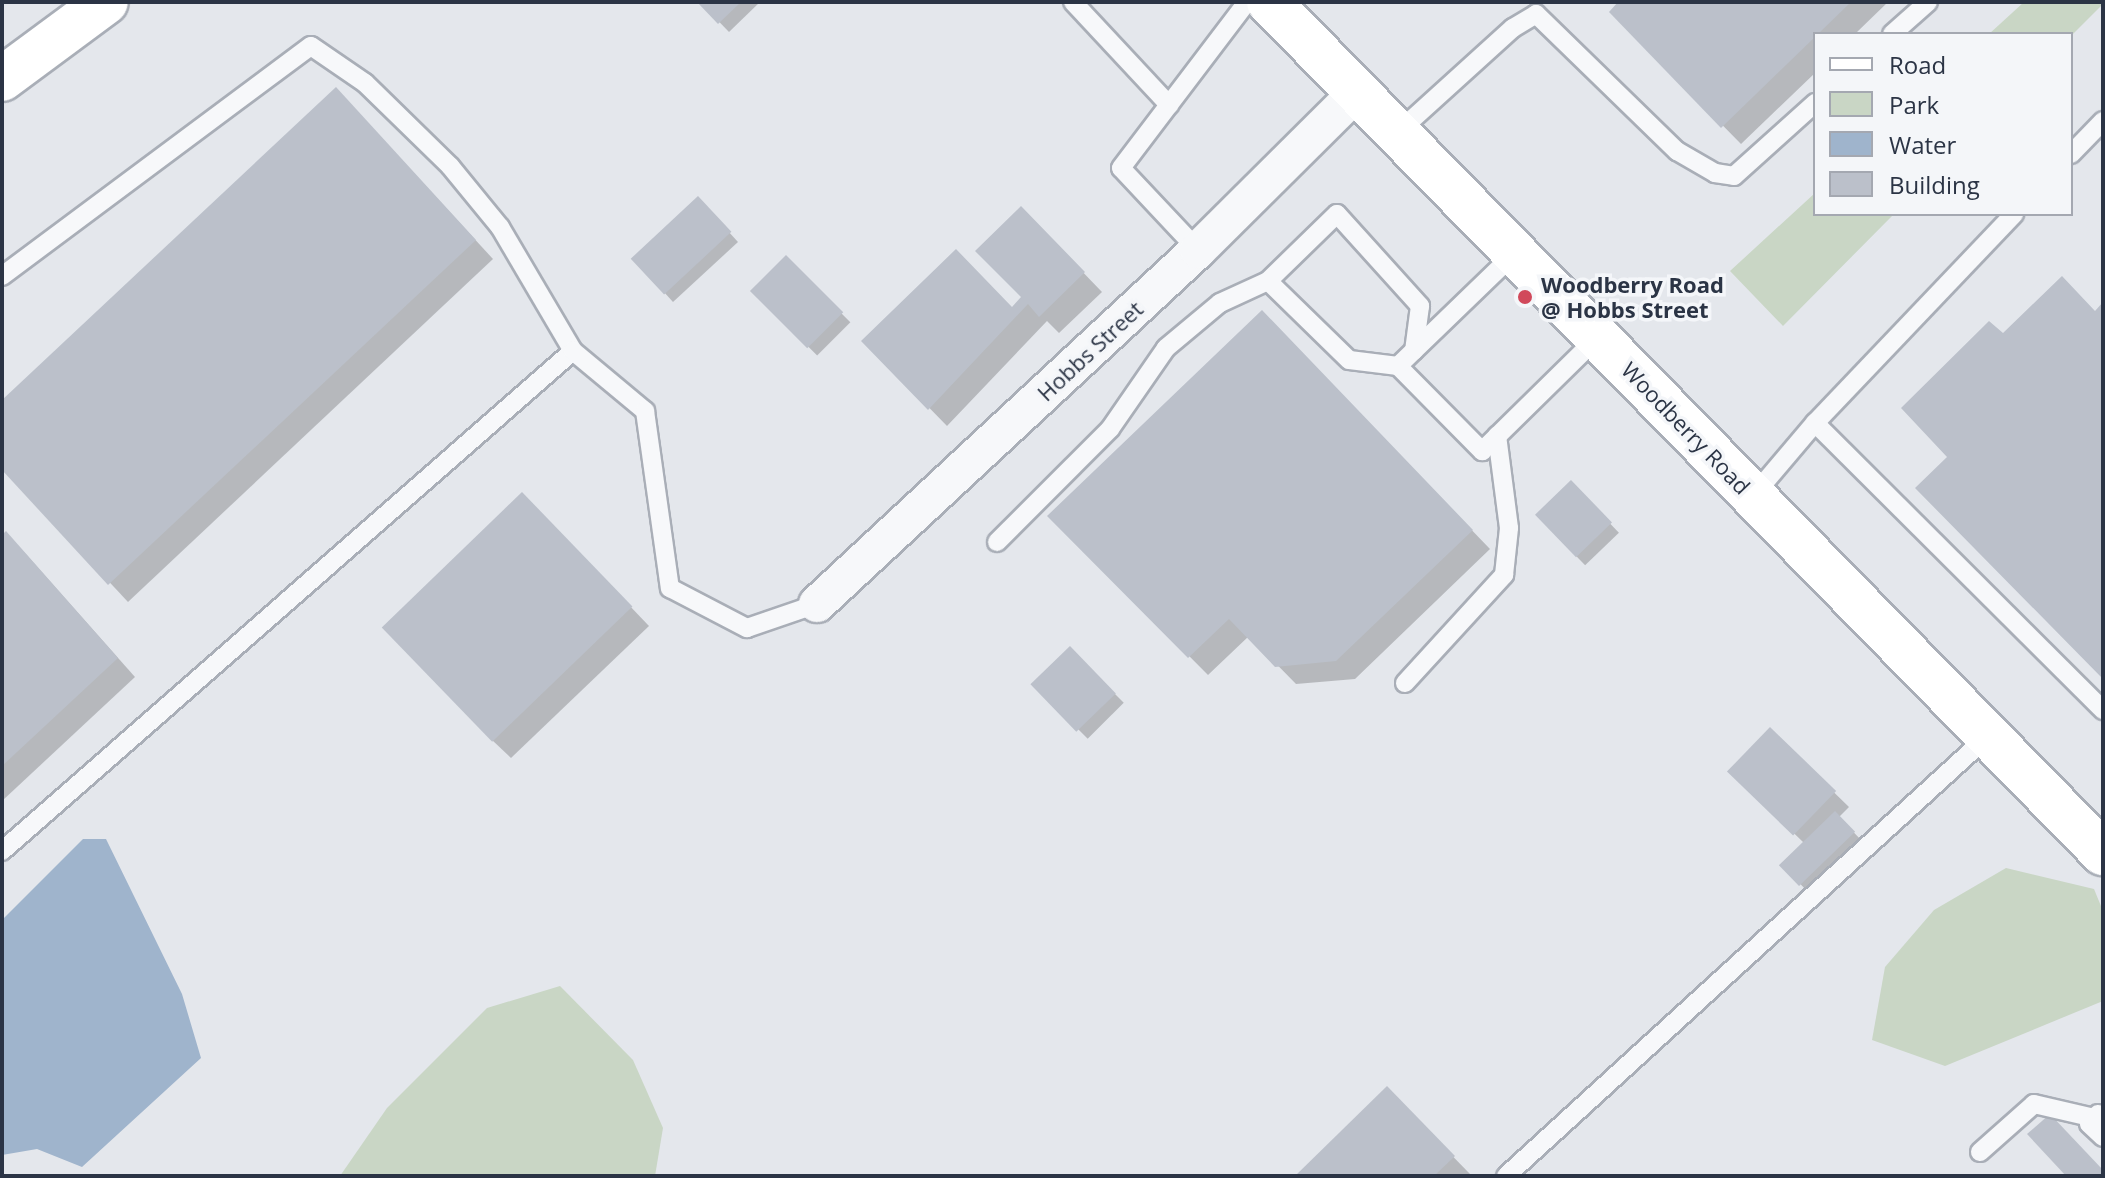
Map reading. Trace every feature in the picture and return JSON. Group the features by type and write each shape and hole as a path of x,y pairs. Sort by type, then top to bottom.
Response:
{"main road":[{"path":"2,79 106,2"},
{"name":"Woodberry Road","path":"1269,2 2103,853"}],"street":[{"name":"Hobbs Street","path":"817,604 1198,250 1357,92"}],"lane":[{"path":"1073,2 1169,105"},
{"path":"1198,250 1121,168 1247,2"},
{"path":"1894,32 1928,2"},
{"path":"1397,133 1513,28 1542,8 1677,151 1715,173 1734,176 1813,105"},
{"path":"2,276 311,46 365,83 450,166 500,227 573,351 645,411 670,588 747,628 817,604"},
{"path":"2073,152 2103,121"},
{"path":"997,542 1110,429 1166,348 1220,303 1268,281 1337,214 1420,306 1414,351"},
{"path":"1753,496 1815,423 2012,216"},
{"path":"1398,366 1515,253"},
{"path":"1268,281 1349,360 1398,366 1482,451 1598,337"},
{"path":"2,851 573,351"},
{"path":"1815,423 2103,710"},
{"path":"1405,683 1504,575 1509,528 1497,436"},
{"path":"1506,1176 1988,736"},
{"path":"1980,1152 2034,1104 2099,1113"},
{"path":"2099,1113 2089,1124 2103,1137"}],"green space":[{"path":"2024,2 2103,2 2073,34 1991,32"},
{"path":"1813,195 1813,216 1892,216 1783,326 1730,271"},
{"path":"2006,868 2094,889 2103,911 2103,1001 1945,1066 1872,1040 1885,967 1934,910"},
{"path":"560,986 633,1060 663,1128 655,1176 340,1176 387,1108 487,1008"}],"water":[{"path":"83,839 106,839 182,994 201,1058 82,1167 37,1149 2,1155 2,920"}],"building":[{"path":"697,2 741,2 718,24"},
{"path":"1618,2 1851,2 1820,32 1813,32 1813,39 1721,128 1609,12"},
{"path":"336,87 476,240 108,585 2,470 2,400"},
{"path":"698,196 731,232 664,295 631,259"},
{"path":"1021,206 1085,272 1039,317 1028,304 928,410 861,341 956,249 1012,307 1021,297 975,251"},
{"path":"786,255 843,312 807,348 750,291"},
{"path":"2062,276 2095,311 2103,302 2103,679 1915,488 1947,457 1901,408 1989,321 2003,333"},
{"path":"1262,310 1473,530 1336,661 1275,667 1229,619 1188,658 1047,516"},
{"path":"1571,480 1612,522 1576,557 1535,515"},
{"path":"522,492 632,606 492,742 382,627"},
{"path":"6,531 118,658 2,766 2,535"},
{"path":"1070,646 1116,693 1076,732 1030,684"},
{"path":"1770,727 1836,791 1793,836 1727,772"},
{"path":"1835,811 1855,832 1799,886 1779,865"},
{"path":"1387,1086 1455,1156 1434,1176 1295,1176"},
{"path":"2050,1114 2103,1170 2103,1176 2066,1176 2027,1134"}],"place":[{"name":"Woodberry Road @ Hobbs Street","path":"1525,297"}]}
